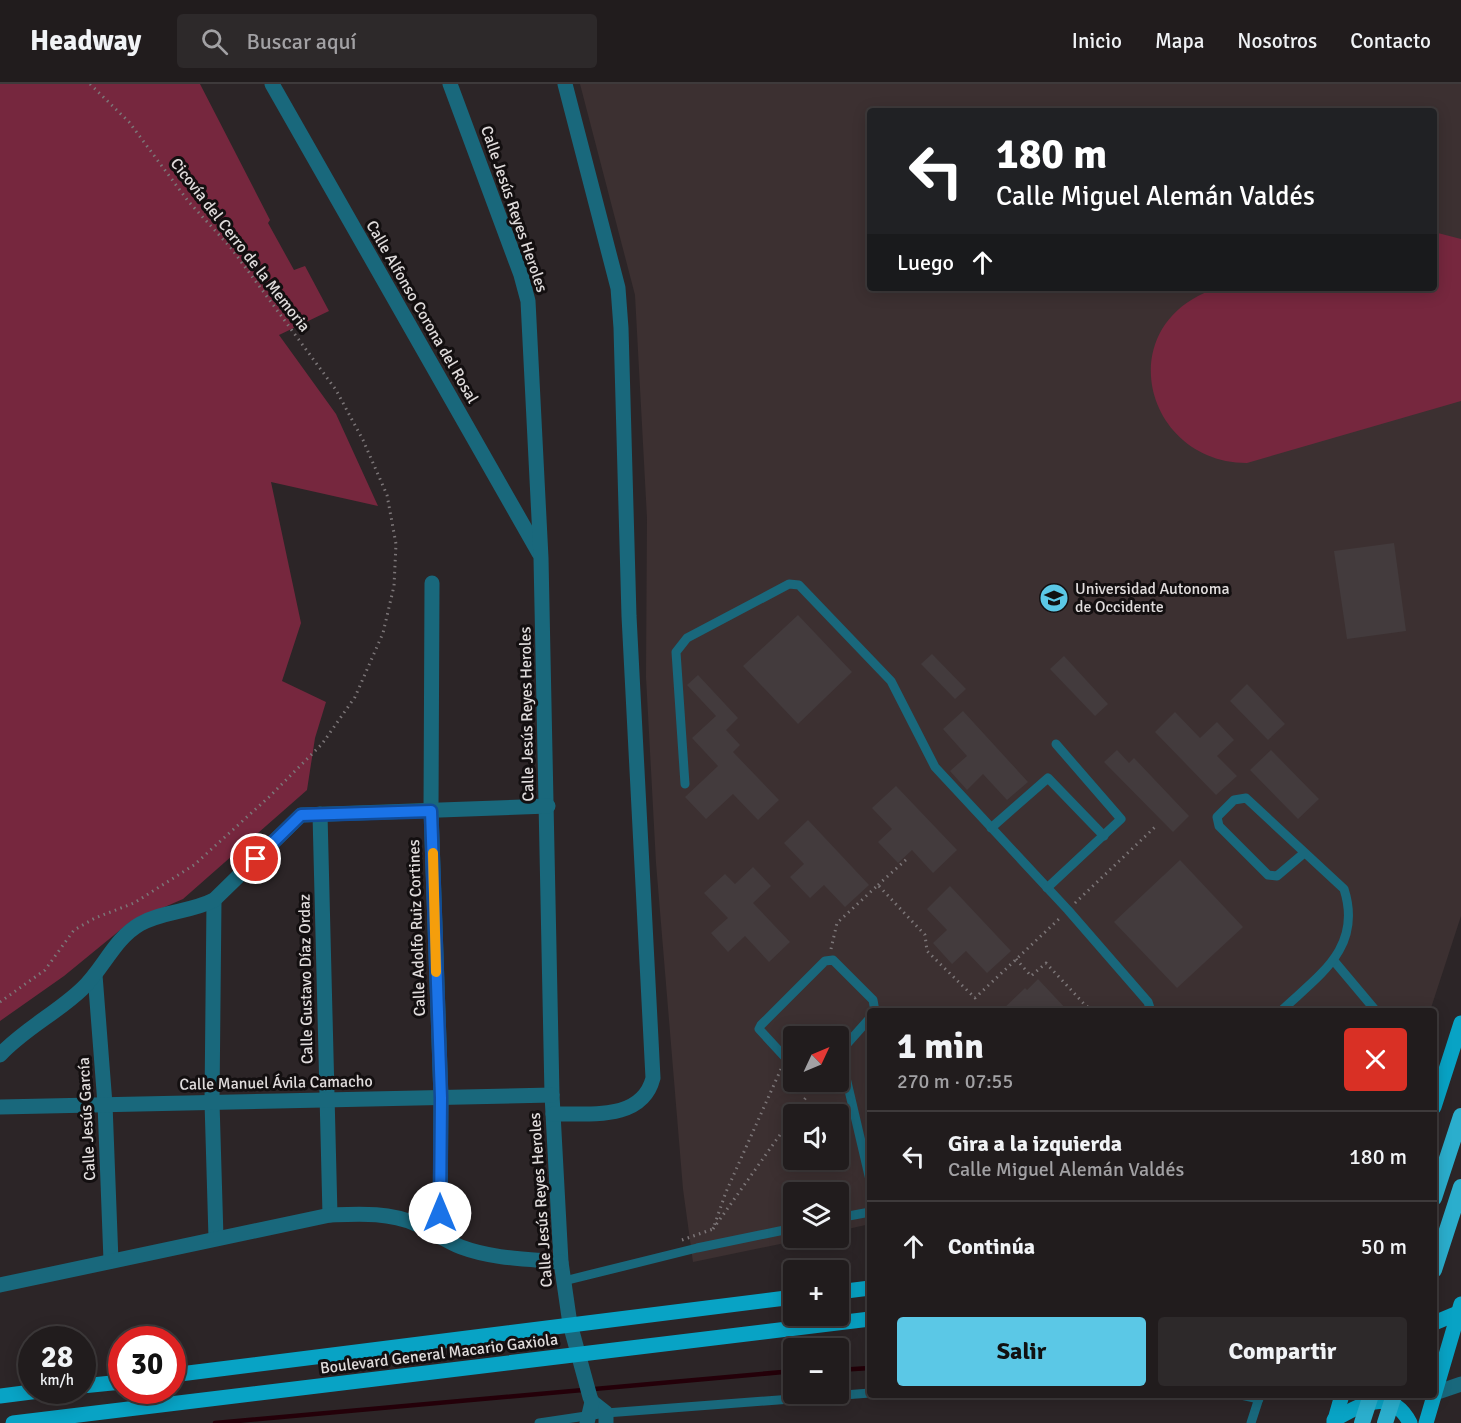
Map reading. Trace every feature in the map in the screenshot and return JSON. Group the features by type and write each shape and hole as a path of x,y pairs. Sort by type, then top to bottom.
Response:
{"highway":[{"path":"1437,1189 1461,1116"},
{"path":"1437,1261 1461,1187"},
{"path":"1362,1423 1370,1398"},
{"path":"1385,1423 1393,1398"}],"main road":[{"path":"1439,1073 1461,1023"},
{"path":"849,1291 867,1288"},
{"name":"Boulevard General Macario Gaxiola","path":"186,1373 444,1343 570,1324 783,1298"},
{"path":"1437,1321 1460,1308"},
{"path":"1438,1368 1460,1308"},
{"name":"Boulevard General Macario Gaxiola","path":"13,1423 867,1319"},
{"path":"0,1396 18,1394"},
{"path":"1334,1422 1341,1398"},
{"path":"1426,1423 1434,1398"},
{"path":"1334,1422 1369,1401 1388,1404 1401,1410 1410,1423"}],"street":[{"name":"Calle Alfonso Corona del Rosal","path":"272,84 541,558"},
{"name":"Calle Jesús Reyes Heroles","path":"450,84 521,275 528,301 541,558 548,806 552,1095 561,1262 570,1324 584,1371 589,1409"},
{"path":"553,1114 616,1112 630,1107 644,1097 650,1089 653,1078 630,616 618,288 581,156 565,84"},
{"name":"Calle Adolfo Ruiz Cortines","path":"432,583 431,811 441,1098 440,1237"},
{"path":"0,1055 73,997 95,975 121,939 142,923 214,900 297,818 320,814 548,806"},
{"name":"Calle Gustavo Díaz Ordaz","path":"320,814 330,1215"},
{"path":"214,900 212,1102 216,1238"},
{"name":"Calle Jesús García","path":"95,975 105,1104 111,1261"},
{"name":"Calle Manuel Ávila Camacho","path":"0,1107 552,1095"},
{"path":"0,1286 330,1215 377,1214 397,1217 417,1224 462,1247 494,1256 561,1262"},
{"path":"1438,1368 1461,1383"},
{"path":"1437,1392 1461,1383"},
{"path":"589,1409 606,1418"}],"lane":[{"path":"685,784 676,652 679,646 687,638 794,584 804,589 881,668 899,694 935,767 1068,910 1148,1002 1150,1008"},
{"path":"1047,888 1119,822 1120,815 1056,744"},
{"path":"991,828 1048,778 1104,836"},
{"path":"1284,1008 1334,961 1343,945 1348,928 1349,906 1344,889 1303,854 1246,798 1234,801 1217,817 1219,826 1268,875 1277,876 1303,854"},
{"path":"783,1057 765,1039 759,1029 760,1025 829,959 834,960 873,1000 874,1008"},
{"path":"1334,961 1373,1008"},
{"path":"849,1042 867,1021"},
{"path":"849,1092 867,1168"},
{"path":"849,1216 867,1213"},
{"path":"564,1281 783,1229"},
{"path":"606,1418 867,1393"},
{"path":"1251,1423 1260,1398"},
{"path":"539,1423 589,1409"}],"path":[{"name":"Cicovía del Cerro de la Memoria","path":"0,1002 45,970 74,930 95,918 134,903 194,865 269,797 322,744 355,697 383,633 394,586 396,544 387,495 363,440 336,390 231,248 188,201 129,122 90,84"},
{"path":"878,885 925,935 927,951 975,998 1155,827"},
{"path":"829,959 837,923 908,858"},
{"path":"1016,959 1031,976 1046,963 1090,1008"},
{"path":"783,1064 726,1192 713,1229 783,1130"}],"shaded area":[{"path":"0,84 200,84 270,220 268,223 294,270 305,266 329,311 279,335 336,414 378,506 271,482 301,623 282,681 326,702 315,738 307,790 183,899 130,922 64,976 0,1021"},
{"name":"Universidad Autonoma de Occidente","path":"580,84 1461,84 1461,916 1431,1008 867,1008 867,1225 849,1229 849,1182 783,1182 783,1243 693,1262 683,1189 656,863 646,677 647,518 635,295"},
{"path":"1437,233 1461,239 1461,401 1247,463 1214,458 1187,443 1167,422 1155,396 1151,369 1156,341 1172,316 1198,296 1209,291 1437,291"}],"building":[{"path":"1394,543 1406,631 1347,639 1334,551"},
{"path":"798,615 852,672 798,724 743,666"},
{"path":"932,654 966,689 955,699 921,664"},
{"path":"1064,656 1108,704 1095,716 1050,669"},
{"path":"698,675 738,718 726,730 740,745 733,752 779,800 758,820 733,794 706,819 685,797 718,766 692,738 716,716 687,685"},
{"path":"1247,684 1285,724 1268,740 1230,701"},
{"path":"963,711 1028,782 1007,800 983,774 967,790 950,771 967,756 943,729"},
{"path":"1175,712 1200,738 1217,722 1234,740 1217,756 1237,776 1216,795 1155,732"},
{"path":"1117,750 1129,763 1134,758 1189,816 1173,832 1104,762"},
{"path":"1271,750 1319,799 1298,819 1250,770"},
{"path":"896,786 957,850 933,873 912,850 898,863 878,842 892,829 872,808"},
{"path":"808,820 869,885 845,907 824,885 810,898 790,877 804,864 784,843"},
{"path":"1180,860 1243,927 1177,988 1114,922"},
{"path":"753,867 771,886 753,903 790,942 769,962 745,936 728,952 711,933 728,918 704,893 725,874 735,884"},
{"path":"950,886 1011,951 987,973 966,951 952,964 933,943 947,930 927,909"},
{"path":"1038,979 1065,1008 1004,1008 1025,988 1027,990"}],"waterway":[{"path":"849,1369 867,1368"},
{"path":"215,1423 783,1372"}],"slow traffic":[{"path":"433,853 436,972"}],"place":[{"name":"Universidad Autonoma de Occidente","path":"1054,598"}],"route":[{"path":"256,859 301,815 431,811 441,1098 440,1213"}]}
